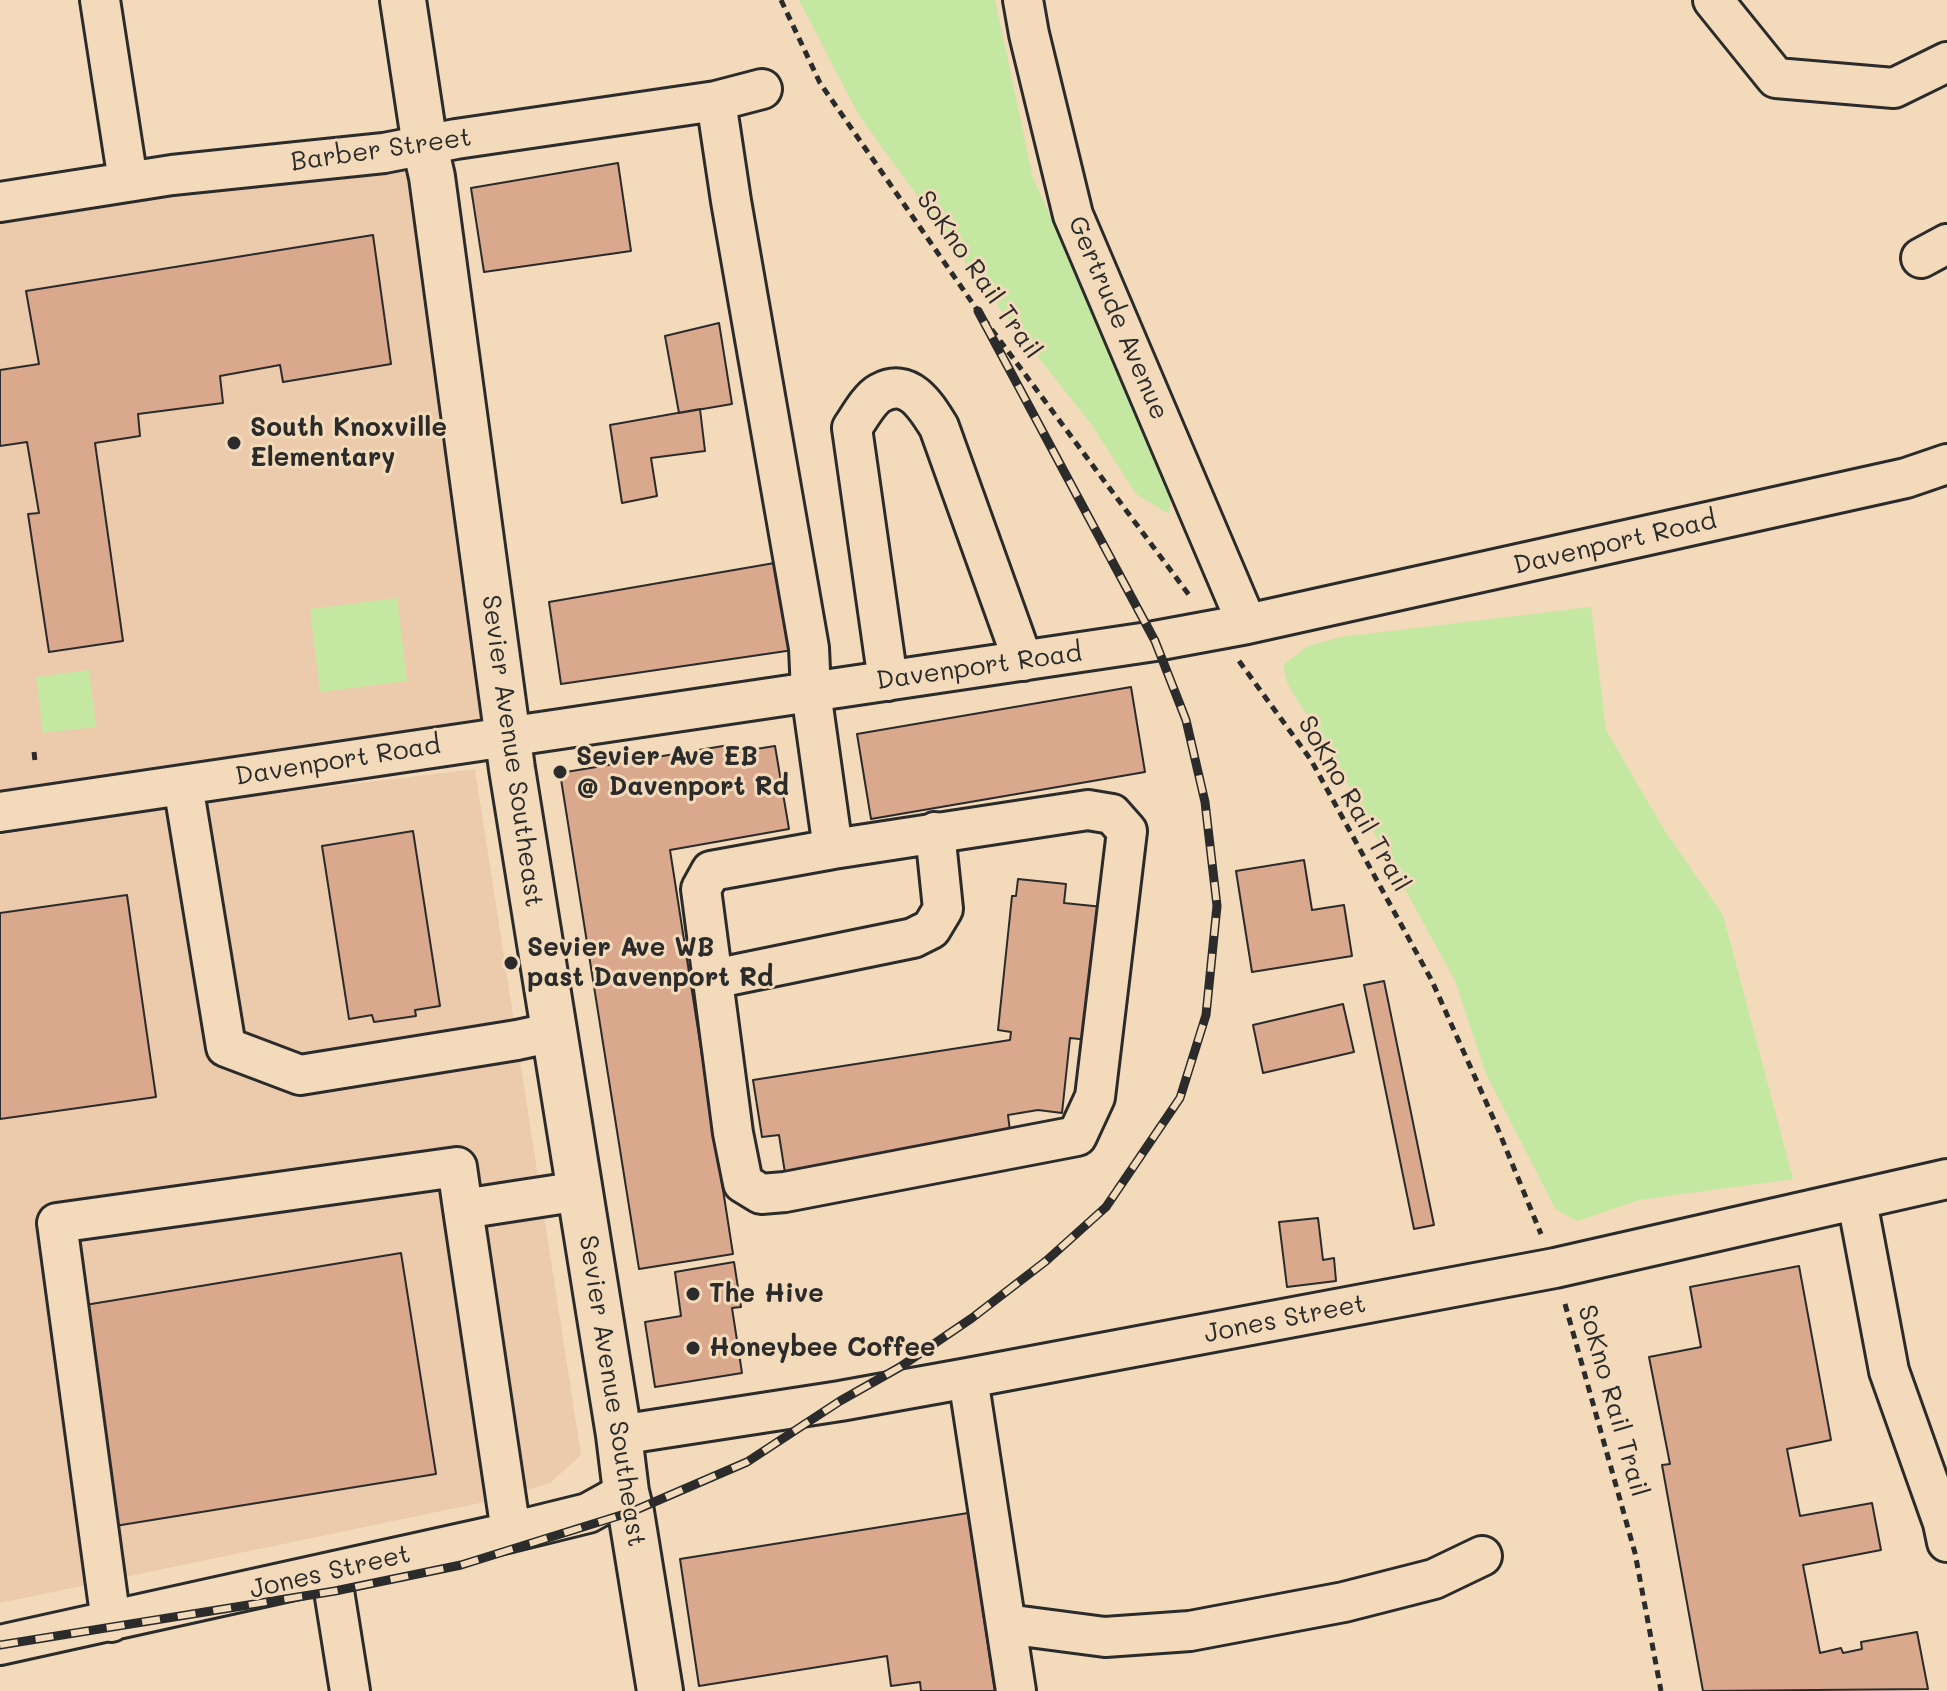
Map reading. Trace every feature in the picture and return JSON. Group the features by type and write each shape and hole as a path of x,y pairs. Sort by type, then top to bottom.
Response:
{"main road":[{"name":"Sevier Avenue Southeast","path":"403,0 432,177 507,736 660,1691"}],"street":[{"path":"100,0 128,181"},
{"name":"Gertrude Avenue","path":"1023,0 1073,215 1232,627"},
{"path":"1713,0 1776,78 1894,88 1947,62"},
{"name":"Barber Street","path":"0,202 128,181 384,153 456,139 716,101 762,89"},
{"path":"716,101 809,648 811,692 833,849"},
{"path":"888,681 852,428 879,394 899,388 921,399 939,427 1023,661"},
{"name":"Davenport Road","path":"0,812 1023,661 1232,627 1906,478 1947,464"},
{"path":"183,785 226,1047 300,1075 554,1032"},
{"path":"1088,810 1112,814 1127,831 1095,1097 1077,1136 785,1192 761,1194 743,1183 733,1133 701,889 711,871 833,849 1088,810"},
{"path":"713,979 913,938 931,929 943,909 935,832"},
{"path":"111,1622 57,1223 457,1167 511,1532"},
{"name":"Jones Street","path":"619,1435 840,1401 1555,1268 1947,1179"},
{"path":"463,1209 580,1191"},
{"path":"1857,1201 1889,1371 1946,1530"},
{"path":"968,1378 1016,1691"},
{"name":"Jones Street","path":"15,1643 588,1513 626,1492"},
{"path":"1006,1624 1105,1637 1190,1631 1344,1602 1434,1579 1482,1556"},
{"path":"331,1572 350,1691"}],"path":[{"name":"SoKno Rail Trail","path":"781,0 820,83 978,311 1232,627 1311,760 1432,981 1555,1268 1635,1553 1661,1691"},
{"path":"34,752 35,761"}],"shaded area":[{"name":"South Knoxville Elementary","path":"425,146 507,736 0,812 0,202"},
{"path":"475,769 581,1455 550,1483 499,1499 0,1603 0,835 214,801"}],"green space":[{"path":"799,0 995,0 1033,178 1172,485 1169,514 1136,494 1091,424 986,291 858,114"},
{"path":"397,598 407,681 320,692 310,609"},
{"path":"1591,607 1606,730 1663,828 1723,915 1793,1179 1639,1200 1578,1221 1556,1210 1486,1074 1455,981 1333,757 1288,685 1283,665 1308,646 1341,637"},
{"path":"89,670 96,727 43,733 36,677"}],"building":[{"path":"618,163 631,251 484,272 471,188"},
{"path":"373,235 391,364 283,382 280,365 220,376 223,403 138,414 140,436 95,443 123,641 49,652 28,514 39,513 27,442 0,446 0,370 39,364 26,291"},
{"path":"719,323 732,404 679,413 665,336"},
{"path":"700,409 705,451 651,458 657,496 622,503 610,425"},
{"path":"786,561 800,649 561,684 549,602"},
{"path":"1131,687 1145,772 871,819 857,734"},
{"path":"729,745 731,753 775,746 789,829 670,850 733,1254 639,1269 560,773"},
{"path":"413,831 440,1006 415,1010 416,1016 374,1022 372,1015 349,1019 322,846"},
{"path":"1304,860 1312,910 1344,905 1352,956 1252,972 1236,871"},
{"path":"1018,879 1066,884 1064,903 1103,907 1089,1040 1070,1038 1062,1113 1038,1110 1008,1115 1011,1139 785,1173 779,1135 762,1137 753,1080 1010,1040 1011,1032 998,1030 1012,896 1016,896"},
{"path":"127,895 156,1097 0,1119 0,913"},
{"path":"1384,981 1434,1225 1414,1229 1364,985"},
{"path":"1343,1004 1354,1052 1263,1073 1253,1025"},
{"path":"1318,1218 1323,1260 1334,1258 1336,1281 1287,1287 1279,1222"},
{"path":"401,1253 436,1474 115,1526 79,1306"},
{"name":"Honeybee Coffee","path":"734,1262 741,1307 732,1308 742,1373 655,1387 645,1322 681,1316 675,1272"},
{"path":"1799,1266 1831,1440 1787,1449 1800,1516 1872,1503 1881,1550 1803,1565 1820,1653 1841,1648 1843,1653 1862,1649 1861,1642 1917,1632 1928,1689 1703,1691 1662,1465 1670,1464 1649,1357 1701,1347 1690,1287"},
{"path":"968,1513 995,1691 921,1691 920,1682 891,1686 887,1656 699,1686 680,1559"}],"railway":[{"path":"0,1645 335,1591 461,1565 631,1512 747,1462 840,1401 900,1367 972,1318 1046,1261 1106,1207 1180,1098 1206,1015 1217,906 1205,802 1186,720 1155,641 978,311"}],"place":[{"name":"South Knoxville Elementary","path":"234,443"},
{"name":"Sevier Ave EB @ Davenport Rd","path":"560,772"},
{"name":"Sevier Ave WB past Davenport Rd","path":"511,963"},
{"name":"The Hive","path":"693,1294"},
{"name":"Honeybee Coffee","path":"693,1348"}]}
